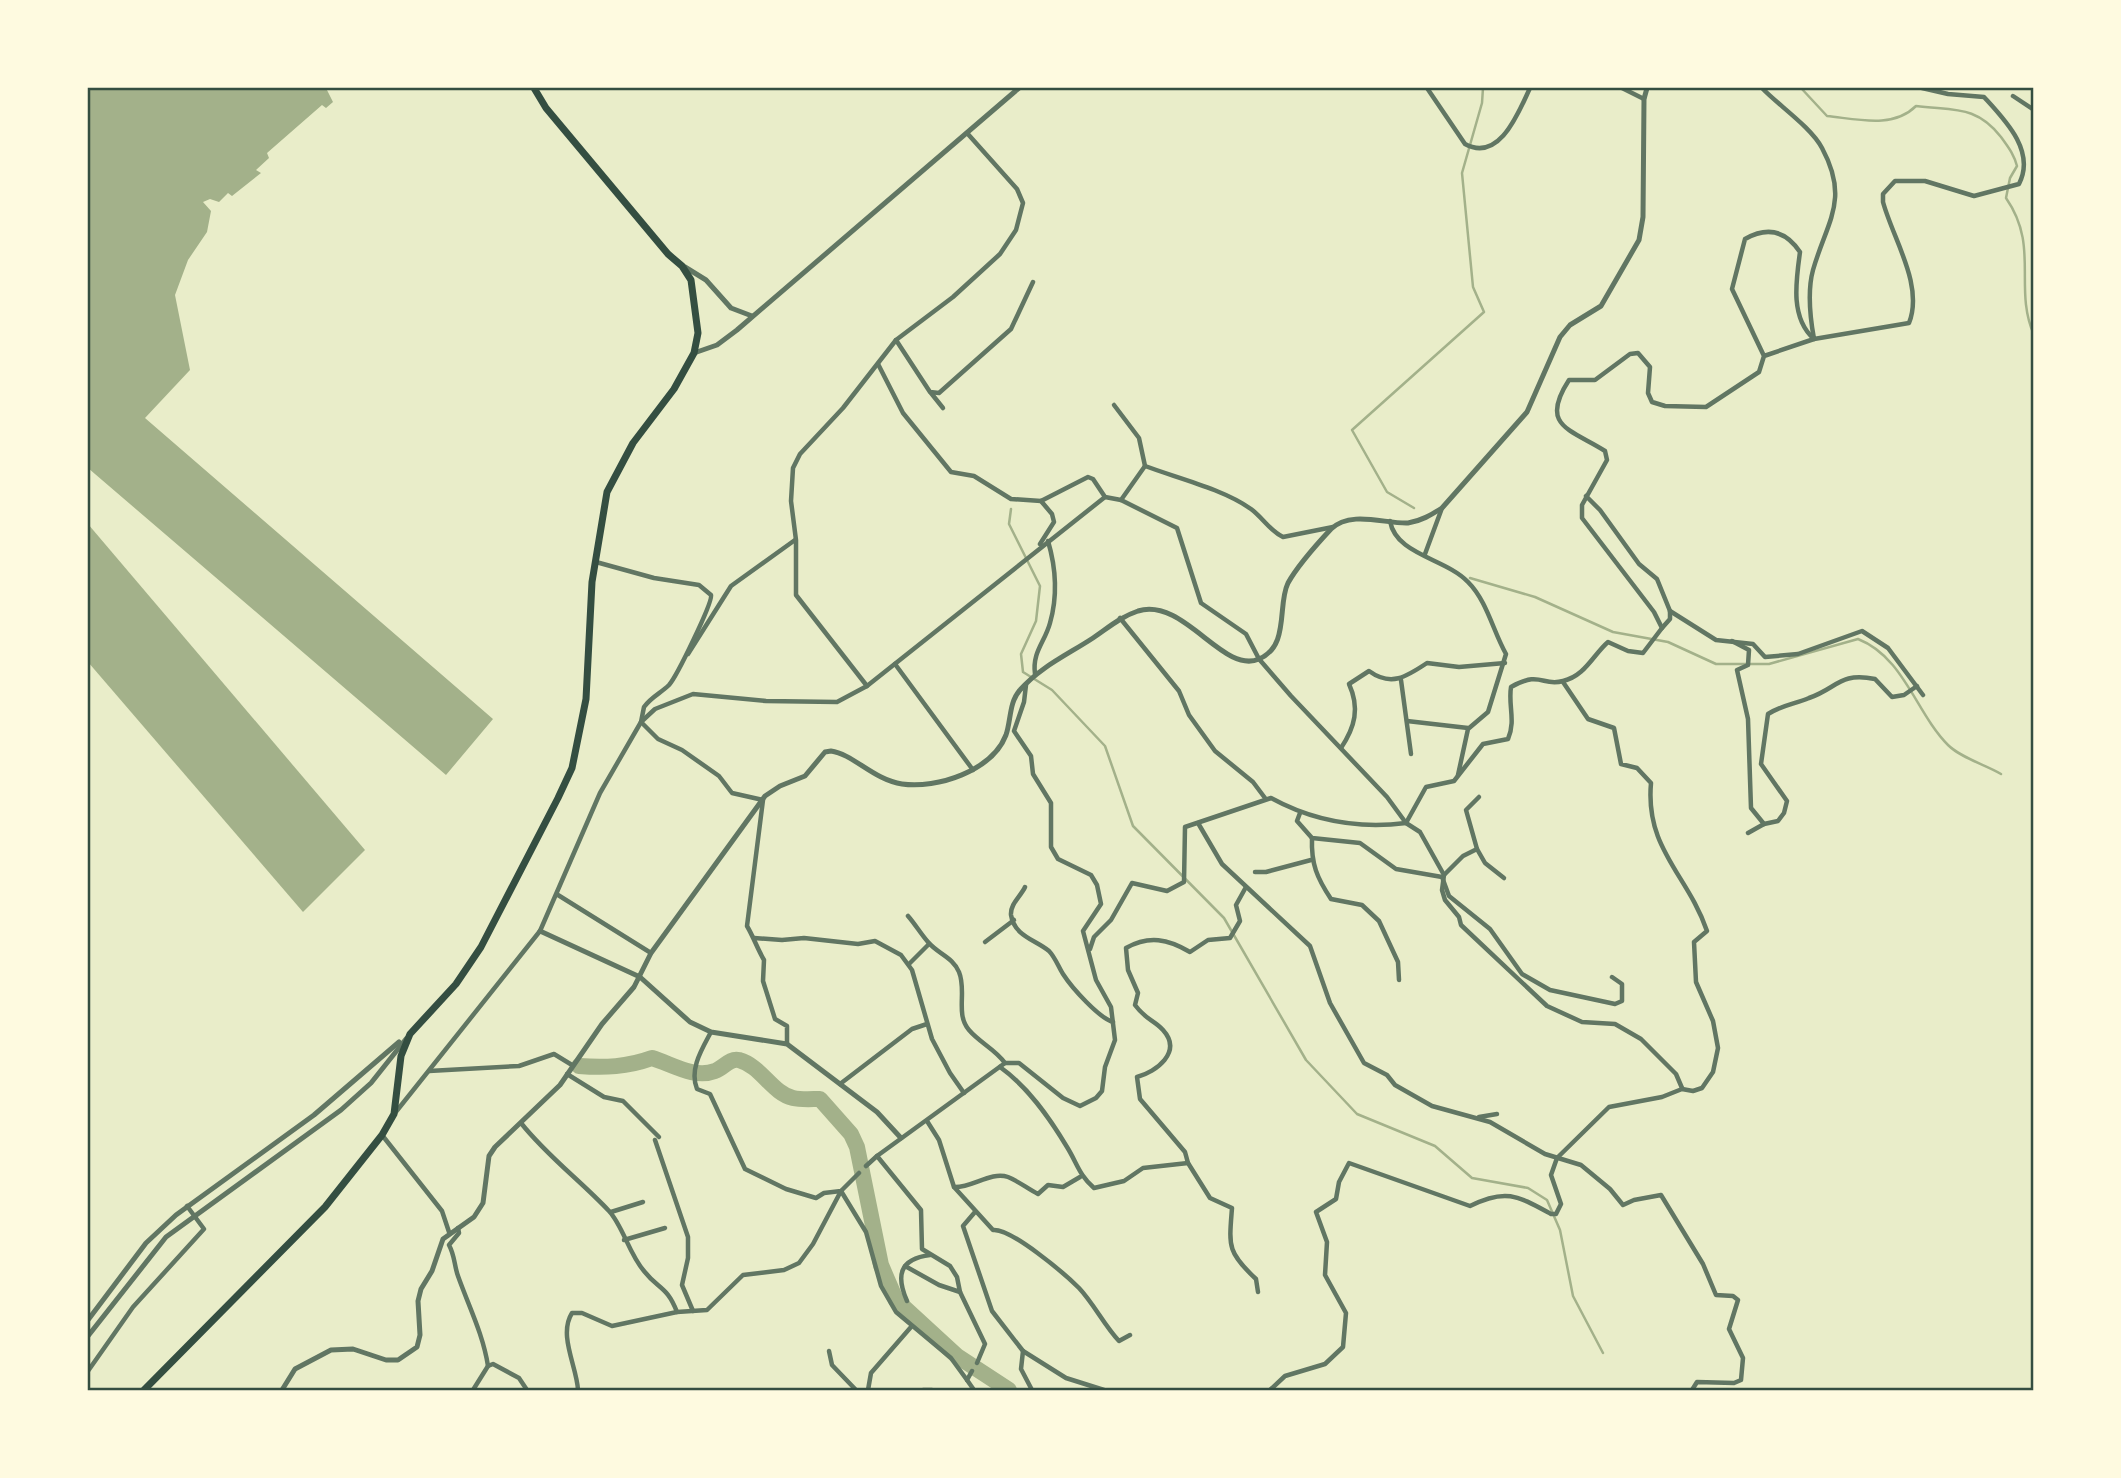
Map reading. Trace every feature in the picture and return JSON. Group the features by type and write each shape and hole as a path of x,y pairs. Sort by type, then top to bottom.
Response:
{"highway":[{"path":"144,1391 325,1207 382,1135 394,1114 401,1056 410,1034 456,984 481,947 572,768 586,699 596,562 601,515 607,492 633,443 674,389 694,353 698,313 691,280 682,266 668,254 555,118 534,88"}],"street":[{"path":"694,353 717,345 1019,88"},
{"path":"1427,88 1470,147 1497,143 1510,127 1530,88"},
{"path":"1622,88 1644,99"},
{"path":"1145,466 1252,509 1270,531 1283,537 1359,519 1407,523 1424,519 1442,508 1527,412 1560,337 1570,325 1601,306 1639,240 1643,218 1644,99 1647,88"},
{"path":"1762,88 1822,147 1837,193 1829,229 1813,271 1810,313 1814,339"},
{"path":"1765,356 1814,339 1909,323 1914,309 1912,289 1883,202 1883,194 1895,181 1925,181 1973,195 2020,184 2025,173 2021,148 2002,117 1984,97 1965,97 1922,88"},
{"path":"2012,96 2034,110"},
{"path":"867,686 796,596 796,540 791,502 793,468 800,454 896,340 954,297 1000,254 1016,230 1023,203 1017,189 967,133"},
{"path":"1662,628 1640,591 1582,518 1582,505 1607,460 1605,451 1561,424 1555,408 1556,399 1569,380 1595,380 1630,354 1638,353 1650,367 1648,393 1652,402 1674,407 1706,407 1759,372 1765,356 1732,289 1745,239 1750,236 1780,232 1800,252 1796,280 1799,312 1801,324 1814,339"},
{"path":"682,266 706,280 731,308 752,316"},
{"path":"930,392 939,393 1011,329 1033,282"},
{"path":"896,340 943,408"},
{"path":"878,363 903,413 951,472 974,476 1012,499 1041,501 1087,477 1094,479 1105,497 1121,500 1177,528 1201,603 1246,634 1259,659 1406,822 1420,832 1443,876 1449,896 1490,929 1522,974 1550,990 1615,1004 1622,1001 1622,985 1612,977"},
{"path":"1114,405 1139,438 1145,466 1121,500"},
{"path":"1457,776 1466,769 1483,744 1508,739 1513,719 1508,701 1511,687 1525,679 1539,677 1563,682 1582,672 1608,642 1628,651 1643,653 1670,619 1670,611 1657,579 1639,564 1600,510 1586,496"},
{"path":"394,1114 540,931 558,895 591,811 642,722 655,709 693,694 837,702 867,686 1105,497"},
{"path":"1037,549 1054,522 1052,514 1041,501"},
{"path":"1425,554 1442,508"},
{"path":"1390,521 1393,535 1407,547 1425,554 1468,581 1490,617 1506,654 1506,663 1488,712 1469,728 1457,776 1454,781 1426,787 1406,822"},
{"path":"282,1391 295,1368 331,1350 353,1349 386,1360 406,1357 417,1347 421,1335 418,1301 421,1289 432,1272 443,1238 474,1217 483,1203 489,1156 551,1096 640,977 651,953 763,800 780,786 805,776 825,752 831,751 871,774 901,784 946,779 973,770 998,750 1006,735 1014,698 1035,674 1120,618 1151,608 1174,616 1239,661 1259,659 1268,652 1283,624 1284,592 1290,579 1334,527"},
{"path":"642,722 644,707 669,684 731,586 796,540"},
{"path":"1035,674 1036,651 1050,623 1056,570 1048,541"},
{"path":"596,562 654,578 699,585 709,590 712,603 688,645 687,654"},
{"path":"1670,611 1716,640 1753,644 1765,657 1783,656 1862,631 1888,648 1923,695"},
{"path":"1120,618 1179,691 1189,715 1215,751 1252,782 1265,798 1300,813 1363,826 1406,822"},
{"path":"1731,641 1749,650 1748,665 1737,670 1748,719 1751,808 1765,824"},
{"path":"1341,748 1354,727 1356,699 1349,684 1369,671 1379,678 1401,680 1427,663 1459,667 1506,663"},
{"path":"895,664 973,770"},
{"path":"1748,833 1778,821 1787,801 1761,764 1768,714 1779,707 1810,698 1845,677 1875,679 1892,697 1904,695 1917,686"},
{"path":"1401,680 1411,754"},
{"path":"1270,1391 1286,1376 1325,1364 1343,1347 1346,1313 1325,1275 1327,1242 1316,1212 1336,1199 1339,1182 1349,1163 1470,1206 1494,1194 1521,1197 1551,1214 1556,1214 1561,1204 1551,1175 1557,1158 1609,1107 1662,1097 1682,1088 1693,1091 1702,1088 1713,1072 1718,1048 1713,1021 1696,982 1694,942 1707,931 1653,832 1649,805 1651,783 1637,768 1621,764 1614,728 1588,719 1563,682"},
{"path":"866,1166 1002,1065 1019,1063 1063,1098 1080,1106 1096,1098 1102,1091 1105,1067 1115,1040 1113,1022 1111,1007 1096,980 1090,949 1083,932 1101,904 1097,885 1091,875 1058,859 1051,847 1051,803 1033,774 1031,755 1014,730 1024,702 1026,684"},
{"path":"1406,721 1469,728"},
{"path":"642,722 658,739 682,750 719,776 732,793 763,800"},
{"path":"1479,797 1466,810 1477,849 1485,863 1504,878"},
{"path":"1090,949 1094,937 1111,920 1132,883 1167,891 1184,882 1185,827 1265,798"},
{"path":"763,800 747,926 754,938 756,950 764,960 764,981 774,1014 778,1023 787,1026 787,1044"},
{"path":"1300,813 1297,821 1312,838 1360,843 1396,869 1443,876"},
{"path":"1198,822 1222,864 1310,946 1330,1003 1364,1063 1387,1075 1395,1085 1432,1106 1490,1122 1557,1158 1581,1164 1610,1189 1623,1205 1661,1195 1703,1264 1716,1295 1733,1296 1738,1300 1729,1329 1743,1358 1741,1380 1738,1383 1697,1382 1692,1391"},
{"path":"1312,838 1311,860 1318,880 1331,899 1362,905 1379,921 1398,962 1399,981"},
{"path":"1477,849 1463,856 1443,876 1445,900 1459,917 1461,925 1542,1002 1581,1022 1615,1024 1641,1039 1676,1074 1682,1088"},
{"path":"1255,872 1266,872 1311,860"},
{"path":"1025,887 1014,903 1014,920 1024,936 1049,951 1088,1003 1105,1020 1113,1022"},
{"path":"1245,887 1236,905 1240,921 1230,938 1208,940 1190,952 1164,939 1138,941 1126,948 1128,970 1138,993 1135,1005 1144,1018 1163,1030 1170,1044 1167,1058 1155,1072 1137,1077 1140,1099 1158,1123 1177,1141 1210,1198 1232,1208 1229,1244 1240,1264 1256,1279 1258,1292"},
{"path":"558,895 651,953"},
{"path":"908,916 929,944 952,961 960,974 963,993 961,1017 970,1031 995,1050 1002,1065 1052,1122 1080,1177 1094,1188 1124,1181 1143,1168 1188,1163"},
{"path":"985,942 1014,920"},
{"path":"540,931 640,977 690,1023 711,1032 787,1044 841,1083 888,1122 901,1138"},
{"path":"754,938 804,938 858,944 875,941 889,945 909,964 927,1024 950,1073 964,1093"},
{"path":"909,964 929,944"},
{"path":"841,1083 912,1029 927,1024"},
{"path":"711,1032 697,1056 696,1089 710,1094 745,1169 786,1189 816,1198 824,1193 841,1191"},
{"path":"88,1320 146,1243 187,1206 314,1115 410,1034"},
{"path":"88,1336 166,1237 194,1214 341,1110 371,1083 410,1034"},
{"path":"428,1071 519,1066 554,1054 572,1065"},
{"path":"566,1074 604,1097 624,1101 657,1138 688,1237 688,1258 682,1285 692,1311"},
{"path":"1475,1118 1497,1114"},
{"path":"927,1121 939,1140 954,1186 975,1212 993,1230 1000,1229 1018,1239 1069,1278 1119,1341 1130,1335"},
{"path":"521,1123 548,1154 611,1212 624,1240 645,1273 670,1294 677,1312"},
{"path":"382,1135 442,1211 449,1232"},
{"path":"877,1156 921,1210 922,1249 950,1266 957,1277 960,1292 985,1344 976,1363"},
{"path":"578,1391 568,1342 568,1322 572,1313 582,1312 612,1326 677,1312 707,1310 743,1275 784,1270 799,1263 813,1244 841,1191 859,1173"},
{"path":"954,1186 965,1188 985,1179 1006,1176 1038,1194 1048,1185 1063,1187 1080,1177"},
{"path":"841,1191 866,1232 881,1286 896,1312 911,1328 951,1357 974,1391"},
{"path":"611,1212 643,1202"},
{"path":"88,1371 133,1307 204,1229 187,1206"},
{"path":"975,1212 963,1226 983,1292 1002,1327 1023,1350 1066,1378 1104,1391"},
{"path":"458,1227 459,1233 449,1245 456,1258 456,1272 470,1314 484,1341 488,1366 472,1391"},
{"path":"624,1240 665,1228"},
{"path":"907,1301 900,1280 905,1266 911,1260 932,1255"},
{"path":"905,1266 939,1285 960,1292"},
{"path":"868,1391 871,1373 911,1328"},
{"path":"1023,1350 1021,1369 1032,1391"},
{"path":"829,1351 832,1364 856,1391"},
{"path":"488,1366 504,1368 519,1378 527,1391"},
{"path":"967,1380 972,1371"},
{"path":"923,1391 932,1391"}],"shaded area":[{"path":"88,88 326,88 333,102 326,108 322,105 267,153 269,158 256,170 261,173 232,196 228,193 219,202 210,199 203,202 211,211 207,232 188,260 175,295 190,370 145,418 493,719 446,775 88,468"},
{"path":"88,524 365,850 303,912 88,662"}],"waterway":[{"path":"1414,508 1387,492 1352,430 1484,312 1473,287 1462,173 1482,103 1483,88"},
{"path":"1801,88 1827,116 1886,120 1897,118 1916,106 1963,111 1983,119 1992,127 2010,151 2017,166 2010,178 2006,198 2022,233 2026,300 2034,335"},
{"path":"1011,509 1009,524 1040,586 1036,621 1021,654 1023,672 1052,690 1105,746 1133,826 1224,918 1306,1060 1357,1114 1435,1146 1472,1178 1528,1188 1547,1200 1560,1230 1573,1296 1603,1353"},
{"path":"1470,578 1535,597 1613,632 1668,642 1716,664 1769,664 1858,639 1874,647 1887,659 1937,732 1953,750 2001,774"},
{"path":"579,1066 616,1066 652,1058 683,1070 707,1073 718,1070 732,1060 739,1060 754,1068 786,1095 799,1099 820,1099 851,1134 857,1147 881,1265 896,1300 957,1356 1009,1390"}]}
